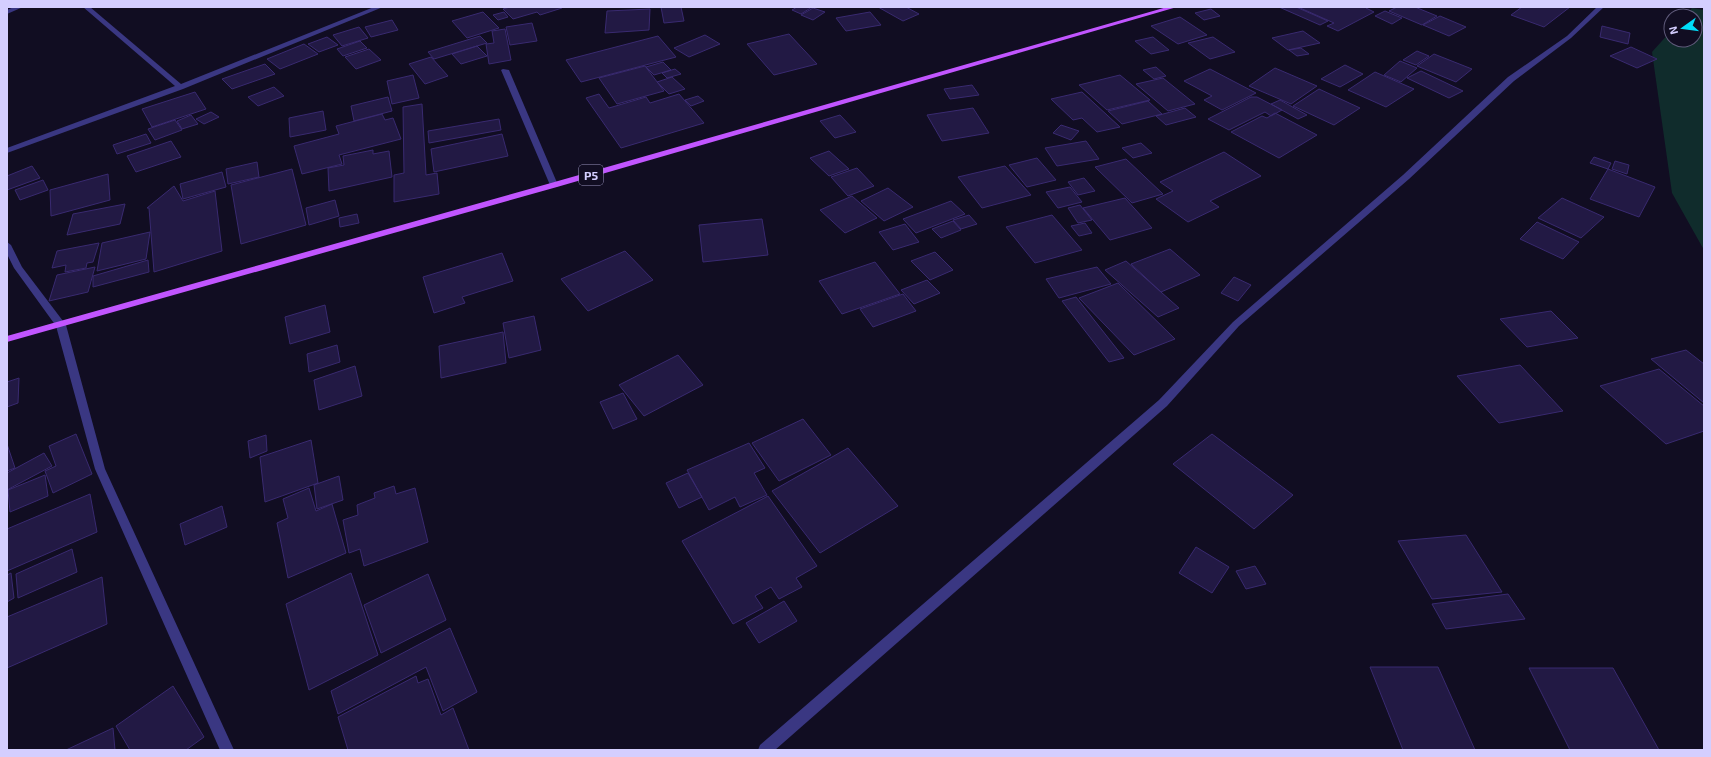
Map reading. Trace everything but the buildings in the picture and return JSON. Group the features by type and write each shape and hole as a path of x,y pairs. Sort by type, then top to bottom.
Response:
{"main road":[{"name":"P5","path":"7,339 554,186 1174,7"}],"street":[{"path":"7,12 20,7"},
{"path":"86,7 180,87"},
{"path":"7,152 180,87 380,7"},
{"path":"765,750 1163,403 1236,324 1406,177 1511,79 1569,37 1601,7"},
{"path":"505,70 554,186"},
{"path":"7,245 18,268 61,325 100,470 227,750"}],"green space":[{"path":"1704,10 1704,250 1672,193 1652,52 1663,40 1663,48 1703,48"}]}
